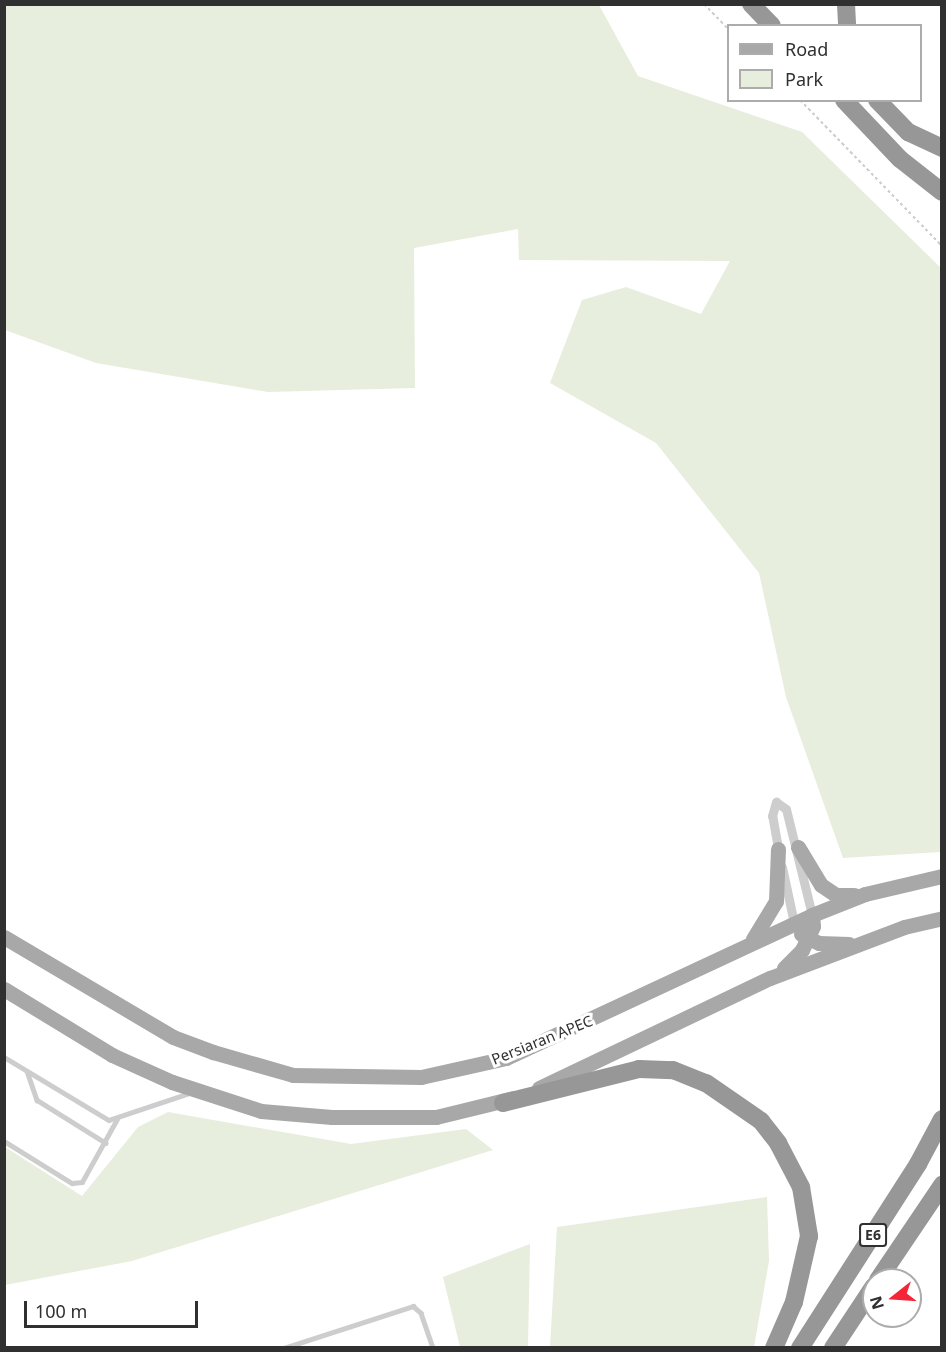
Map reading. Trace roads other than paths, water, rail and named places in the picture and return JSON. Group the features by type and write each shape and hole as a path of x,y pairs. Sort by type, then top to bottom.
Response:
{"highway":[{"path":"751,4 770,24"},
{"path":"846,4 847,24"},
{"path":"846,102 900,159 942,192"},
{"path":"879,102 908,132 942,148"},
{"path":"503,1103 639,1069 673,1070 706,1083 761,1121 778,1143 801,1187 809,1236 794,1302 774,1347"},
{"name":"E6","path":"800,1347 918,1164 942,1119"},
{"name":"E6","path":"886,1268 942,1185"},
{"path":"833,1347 862,1304"}],"main road":[{"path":"798,847 821,885 836,895 865,894"},
{"path":"750,944 768,920 776,902 778,849"},
{"name":"Persiaran APEC","path":"4,938 173,1037 213,1052 293,1075 364,1079 421,1077 506,1058 812,915 865,894 942,876"},
{"path":"770,978 796,960 813,926 812,915"},
{"path":"8,994 112,1055 198,1090 261,1111 332,1117 436,1117 503,1103 574,1073 770,978 861,943 942,918"},
{"path":"794,923 808,937 831,945 861,943"}],"street":[{"path":"794,923 772,816 776,802 786,809 798,847 812,915"}],"lane":[{"path":"4,1057 102,1117 117,1119 198,1090"},
{"path":"27,1071 37,1100 106,1143"},
{"path":"4,1141 72,1183 82,1182 106,1143 117,1119"},
{"path":"288,1347 412,1305 421,1313 433,1347"}]}
